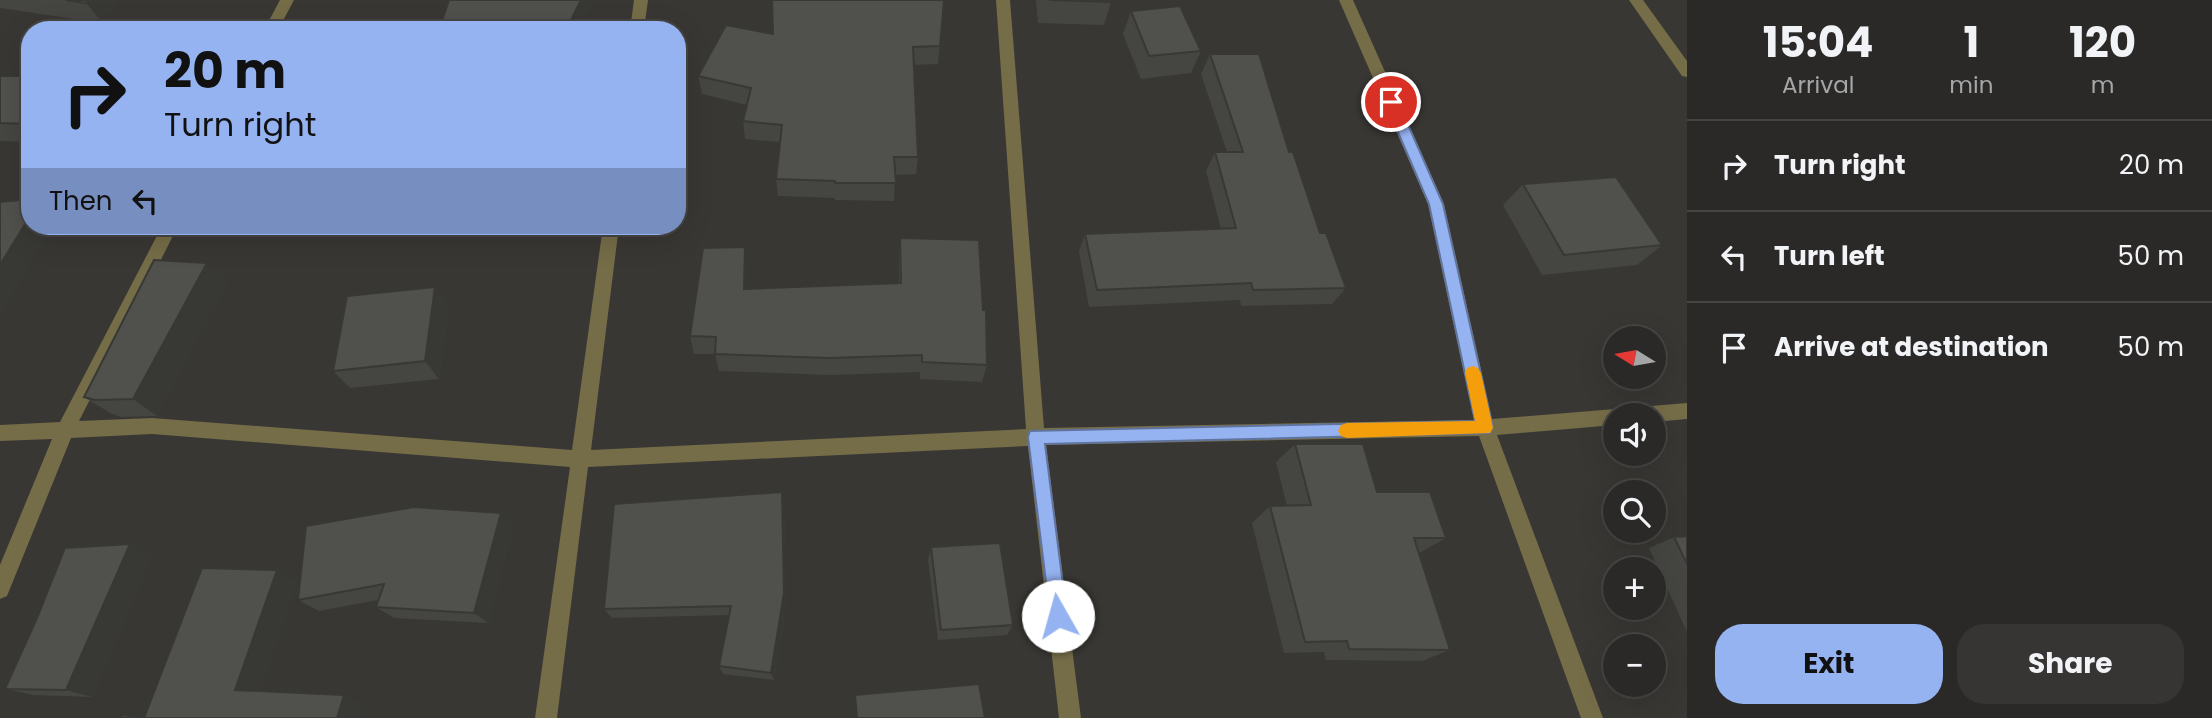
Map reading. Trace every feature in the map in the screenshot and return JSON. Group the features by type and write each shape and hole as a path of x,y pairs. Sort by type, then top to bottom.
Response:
{"street":[{"path":"276,21 286,0"},
{"path":"638,21 641,0"},
{"path":"1003,0 1036,437 1070,718"},
{"path":"1346,0 1436,204 1485,428 1592,718"},
{"path":"1636,0 1687,72"},
{"path":"0,589 65,430 165,235"},
{"path":"546,718 610,235"},
{"path":"1666,413 1687,411"},
{"path":"0,433 152,426 580,458 1036,437 1485,428 1603,418"}],"building":[{"path":"66,0 88,0 86,3"},
{"path":"449,0 581,0 570,21 442,21"},
{"path":"772,0 944,0 940,46 913,47 918,157 894,157 896,183 776,179 782,125 743,121 751,88 698,76 726,25 773,34"},
{"path":"1049,0 1110,0 1111,2"},
{"path":"1180,6 1201,51 1149,56 1131,11"},
{"path":"1210,54 1259,54 1289,152 1293,152 1320,233 1326,233 1346,288 1253,290 1251,283 1097,290 1085,234 1236,228 1215,152 1243,152"},
{"path":"0,76 21,76 21,124 0,123"},
{"path":"1616,177 1662,245 1564,255 1523,184"},
{"path":"21,200 21,231 0,265 0,202"},
{"path":"900,238 979,240 983,310 986,310 987,365 922,362 922,355 829,358 715,354 716,337 690,336 703,248 745,247 744,289 901,283"},
{"path":"154,260 207,263 133,399 95,400 84,397"},
{"path":"435,287 425,361 333,371 347,296"},
{"path":"1295,444 1363,444 1377,492 1430,492 1446,538 1414,538 1450,650 1349,649 1347,641 1305,642 1270,506 1311,505"},
{"path":"782,492 784,593 771,673 719,666 731,606 604,609 614,504"},
{"path":"414,507 501,513 474,613 376,607 384,584 298,600 306,526"},
{"path":"1687,536 1687,564 1674,537"},
{"path":"1000,543 1013,625 941,630 931,547"},
{"path":"130,544 66,690 5,689 65,548"},
{"path":"202,568 277,570 235,690 344,695 337,718 144,718"},
{"path":"979,684 985,718 857,718 855,695"},
{"path":"122,715 144,718 121,718"}],"slow traffic":[{"path":"1347,431 1485,428 1473,373"}],"route":[{"path":"1058,616 1036,437 1485,428 1436,204 1391,102"}]}
